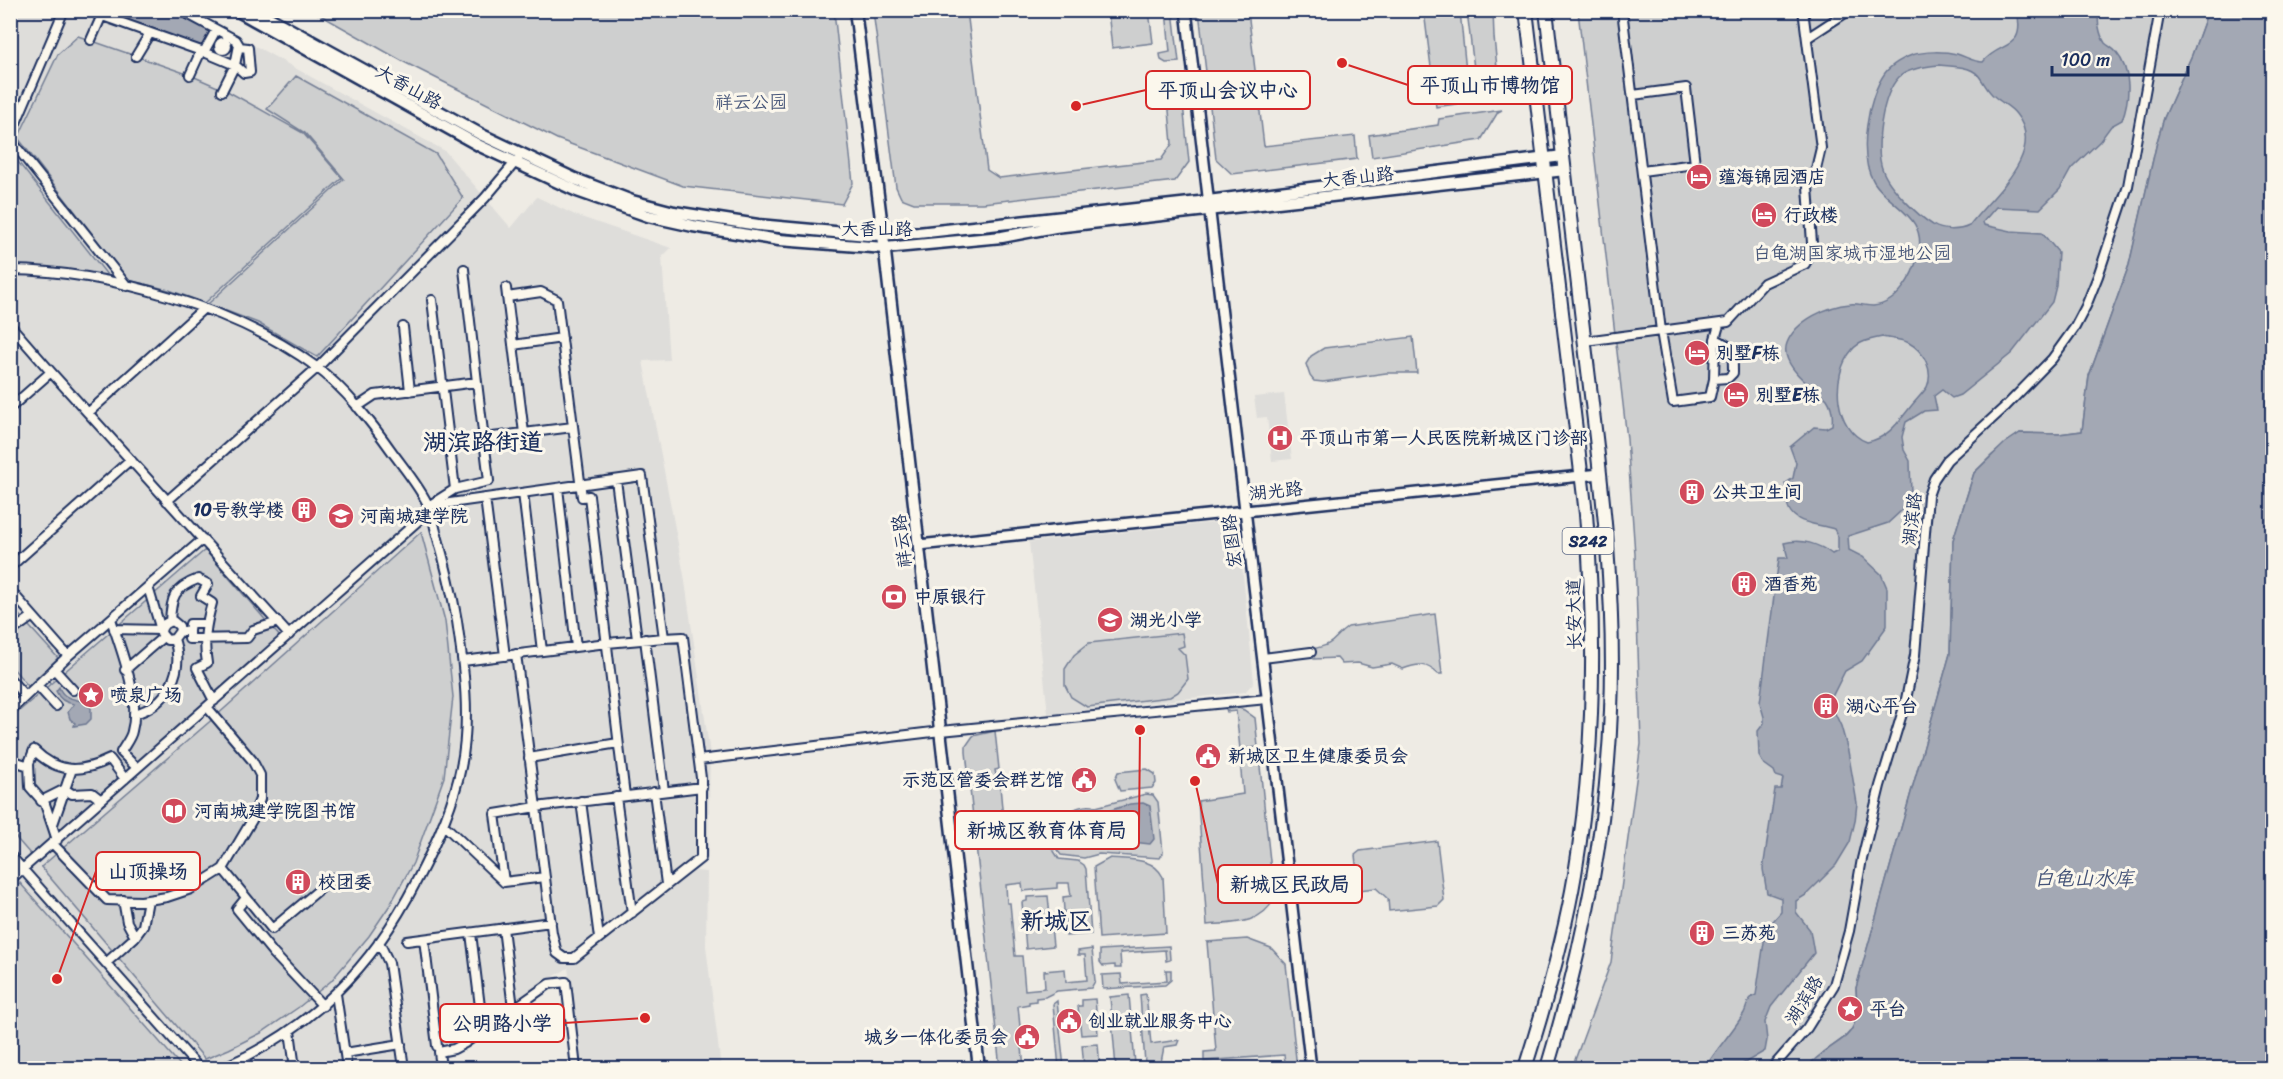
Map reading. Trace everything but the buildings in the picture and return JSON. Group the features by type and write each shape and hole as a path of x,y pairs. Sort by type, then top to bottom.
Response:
{"main road":[{"name":"大香山路","path":"236,10 596,198 674,222 779,240 885,248 1002,237 1055,227 1563,156"},
{"name":"大香山路","path":"255,10 518,159 674,212 766,226 883,235 1208,206 1565,170"},
{"name":"祥云路","path":"855,10 885,248 979,1068"},
{"name":"长安大道","path":"1525,1068 1559,949 1575,875 1586,794 1593,673 1593,596 1582,476 1526,10"},
{"name":"长安大道","path":"1546,10 1600,474 1609,562 1612,633 1611,711 1606,786 1594,877 1575,966 1547,1068"}],"street":[{"path":"64,10 10,138 127,286"},
{"path":"180,10 216,30 223,47 235,65 247,73 250,69 248,48 238,50 223,47 210,41"},
{"name":"宏图路","path":"1186,10 1311,1068"},
{"path":"1622,10 1660,331 1673,402 1710,397 1714,379 1715,339 1719,325"},
{"path":"1585,341 1728,322 1764,283 1805,264 1811,254 1808,187 1816,169 1821,148 1803,10"},
{"path":"1807,38 1850,10"},
{"name":"湖滨路","path":"1772,1068 1807,1028 1834,985 1849,931 1862,860 1880,786 1905,704 1915,655 1928,496 1934,478 1947,460 2006,406 2052,359 2075,327 2086,306 2128,186 2160,10"},
{"path":"91,40 97,13 203,51 223,47"},
{"path":"190,75 216,30"},
{"path":"136,56 150,33"},
{"path":"222,91 235,65 238,50"},
{"path":"1633,95 1686,88 1692,132 1695,164 1642,171"},
{"path":"167,501 317,368 485,198 518,159"},
{"path":"10,880 419,520 429,506 455,489 489,481 464,269"},
{"path":"10,270 76,276 127,286 169,297 258,331 317,368 357,407 391,449 429,506 454,605 463,661 466,727 461,767 443,824 408,897 362,966 323,1006 290,1031 225,1068"},
{"path":"524,433 506,292 541,292 557,300 582,496 589,496 608,643 632,914"},
{"path":"432,300 455,489"},
{"path":"88,413 203,309"},
{"path":"10,325 289,634"},
{"path":"403,327 410,391"},
{"path":"513,345 562,338"},
{"path":"1714,379 1728,378 1733,373 1730,347 1715,339"},
{"path":"10,408 51,372"},
{"path":"357,407 375,395 477,382"},
{"path":"484,438 573,427"},
{"path":"10,567 130,460"},
{"name":"湖光路","path":"919,544 1600,474"},
{"path":"429,506 642,476 664,638"},
{"path":"616,480 664,791"},
{"path":"558,488 576,647"},
{"path":"523,493 542,651"},
{"path":"485,498 505,656"},
{"path":"10,711 68,656 203,540"},
{"path":"170,622 171,606 175,594 184,585 198,579 208,584 201,596 212,603 204,640 207,663 196,668 214,701"},
{"path":"147,587 162,633 167,640 174,639 180,631"},
{"path":"10,590 68,656"},
{"path":"10,635 33,616"},
{"path":"111,619 134,714 132,733 121,752 92,767 72,769 58,767 34,750 29,766 30,787 45,804 52,825 54,841 107,900 148,900 167,897 191,889 223,869 252,820 260,800 260,775 252,760 207,707"},
{"path":"125,670 162,633 163,626 170,622"},
{"path":"170,622 179,626 180,631"},
{"path":"206,624 190,624 189,639 247,638 253,630 278,622"},
{"path":"114,629 162,633"},
{"path":"180,631 189,631"},
{"path":"463,661 516,654 641,639 683,637 702,787 702,858 574,958 564,958 557,953 551,922 516,654"},
{"path":"134,714 147,711 170,689 177,660 174,639"},
{"path":"1263,658 1311,652"},
{"path":"54,669 73,690"},
{"path":"10,679 25,696"},
{"path":"37,685 56,706"},
{"path":"699,760 941,731 1268,699"},
{"path":"530,758 618,743"},
{"path":"121,752 137,768"},
{"path":"110,759 125,779"},
{"path":"10,762 29,766"},
{"path":"52,825 72,769"},
{"path":"504,882 495,813 702,787"},
{"path":"41,801 65,789"},
{"path":"65,789 72,794 92,793 101,800"},
{"path":"654,792 666,884"},
{"path":"581,801 599,938"},
{"path":"443,824 504,882"},
{"path":"10,855 199,1068"},
{"path":"223,869 272,929 333,878"},
{"path":"504,882 545,877"},
{"path":"246,898 237,909 274,954 323,1006"},
{"path":"123,900 127,922 135,937"},
{"path":"106,963 135,937 143,926 148,900"},
{"path":"407,941 551,922"},
{"path":"503,928 512,1000"},
{"path":"471,933 482,1023"},
{"path":"424,939 437,1046"},
{"path":"379,942 389,963 404,1068"},
{"path":"441,1068 439,1052 460,1046 549,984 558,982 566,982 576,1068"},
{"path":"336,993 347,1068"},
{"path":"290,1031 295,1068"},
{"path":"345,1053 401,1044"},
{"path":"245,1057 247,1068"}],"shaded area":[{"name":"河南城建学院","path":"10,11 192,11 445,151 511,228 537,197 575,215 671,248 662,257 669,360 643,361 684,575 710,754 708,858 696,871 707,872 706,946 721,1068 582,1068 568,968 535,988 465,1040 448,1047 434,1049 436,1068 11,1068"},
{"name":"平顶山市第一人民医院新城区门诊部","path":"1284,394 1292,459 1272,461 1267,417 1257,418 1254,397"},
{"name":"湖光小学","path":"1220,522 1239,537 1254,682 1245,692 1048,714 1029,542"}],"green space":[{"name":"祥云公园","path":"313,11 834,11 853,183 842,204 683,186 557,139 402,61"},
{"path":"873,11 967,11 987,170 999,178 1161,160 1172,144 1167,88 1181,85 1189,162 1175,181 983,203 914,203 901,198 896,187"},
{"path":"1108,11 1149,11 1153,43 1112,48"},
{"path":"1166,11 1173,11 1179,62 1166,63 1161,60 1160,54 1170,52"},
{"path":"1199,11 1248,11 1264,146 1355,136 1357,159 1232,174 1216,159"},
{"path":"1424,11 1460,11 1469,102 1436,107"},
{"path":"1467,11 1493,11 1500,99 1478,101"},
{"name":"白龟湖国家城市湿地公园","path":"1578,11 2208,11 2192,55 2164,118 2129,265 2089,376 2082,431 2059,434 2020,433 1974,473 1953,540 1950,654 1856,988 1856,1018 1848,1034 1813,1062 1815,1068 1572,1068 1611,962 1641,744 1635,554 1627,439"},
{"path":"78,36 190,75 229,92 303,133 342,178 205,303 169,290 128,280 18,138 58,54"},
{"path":"296,76 436,154 463,198 317,357 258,323 208,304 344,179 305,133 267,109"},
{"path":"1502,110 1498,112 1481,140 1372,157 1369,135 1438,125 1439,119"},
{"path":"11,153 108,276 11,265"},
{"path":"1413,337 1417,373 1386,373 1323,382 1314,381 1306,364 1311,356 1324,348"},
{"path":"421,532 445,621 453,697 444,777 413,863 390,905 369,936 331,981 261,1033 205,1059 41,867 215,717"},
{"path":"205,550 281,638 31,855 11,832 10,719"},
{"path":"10,605 58,658 28,686 11,666"},
{"path":"1435,614 1442,674 1422,665 1403,669 1392,664 1372,667 1358,663 1342,664 1337,658 1314,659 1312,649 1330,643 1348,627"},
{"path":"1182,633 1184,646 1178,648 1185,655 1188,679 1178,692 1170,697 1087,707 1071,697 1065,685 1065,669 1074,655 1089,643"},
{"path":"1239,708 1255,718 1258,747 1240,749 1236,711 1227,712 1226,709"},
{"path":"995,731 999,769 995,770 996,775 999,775 1003,819 1000,819 1000,824 1027,821 1048,822 1050,845 1059,859 1078,861 1086,869 1091,934 1066,936 1063,897 1071,896 1069,883 1057,883 1057,888 1023,891 1022,883 1006,885 1015,956 1022,956 1025,990 1045,988 1044,971 1065,969 1066,982 1087,980 1085,955 1078,955 1078,951 1092,949 1095,981 1091,988 1057,991 1045,997 1036,998 1036,1001 1029,1002 1029,1004 1018,1006 1024,1068 1000,1068 966,752 966,746 973,736"},
{"path":"1259,757 1274,899 1262,914 1254,918 1236,923 1207,925 1198,801 1243,794 1240,760"},
{"path":"1147,769 1155,774 1156,783 1152,788 1120,791 1115,779 1118,772"},
{"path":"1146,794 1153,795 1158,802 1163,853 1160,858 1099,854 1084,858 1061,855 1053,845 1051,822 1055,819 1080,807 1096,807"},
{"path":"1437,841 1444,900 1438,906 1389,911 1388,899 1376,888 1359,890 1355,855 1360,851"},
{"path":"1110,858 1140,861 1159,871 1163,877 1166,933 1099,938 1094,867"},
{"path":"20,883 181,1066 173,1068 11,1068 11,893"},
{"path":"1048,896 1053,946 1026,949 1022,902 1027,901 1027,897"},
{"path":"1247,939 1271,948 1286,964 1297,1068 1286,1068 1284,1055 1204,1061 1204,1052 1216,1051 1207,942"},
{"path":"1169,946 1170,960 1166,961 1165,950 1120,953 1121,968 1115,968 1115,965 1103,966 1100,962 1100,950"},
{"path":"1166,970 1171,970 1171,980 1165,985 1103,989 1102,975 1121,974 1122,984 1167,981"},
{"path":"1146,994 1151,1044 1179,1040 1177,1045 1164,1047 1160,1067 1173,1067 1116,1068 1110,997 1129,995 1135,1064 1145,1063 1140,995"},
{"path":"1095,999 1098,1034 1081,1035 1078,1006 1082,1006 1082,1000"},
{"path":"1057,1001 1064,1068 1059,1068 1053,1004"},
{"path":"1098,1044 1100,1068 1084,1067 1082,1045"}],"water":[{"path":"102,10 174,11 211,31 204,48"},
{"path":"2017,11 2099,11 2099,27 2103,39 2115,51 2125,68 2128,94 2125,112 2122,120 2111,126 2100,141 2071,169 2060,189 2040,209 1996,207 1983,222 1984,225 2011,231 2042,233 2058,252 2056,286 2052,302 2012,353 1960,395 1952,398 1942,390 1934,396 1937,410 1924,411 1906,422 1902,437 1904,450 1910,461 1911,493 1901,511 1888,523 1848,536 1849,550 1863,557 1881,574 1887,588 1887,626 1862,661 1845,671 1832,697 1833,709 1841,726 1848,751 1857,803 1850,842 1836,865 1806,895 1796,901 1796,912 1810,930 1814,953 1771,1007 1765,1022 1767,1040 1765,1051 1736,1068 1705,1068 1744,1013 1749,1000 1756,995 1766,929 1781,912 1781,898 1767,893 1763,869 1775,789 1781,789 1783,778 1776,776 1759,756 1758,731 1764,723 1760,703 1779,558 1788,558 1784,543 1797,541 1821,547 1832,554 1838,551 1838,537 1834,529 1799,519 1789,510 1787,502 1785,484 1793,478 1796,463 1790,447 1814,427 1826,428 1832,425 1832,418 1827,399 1794,370 1787,357 1787,343 1798,327 1823,311 1850,304 1873,306 1890,300 1903,288 1916,263 1920,242 1918,231 1906,214 1874,182 1866,157 1870,111 1879,83 1885,73 1901,60 1923,53 1952,53 1983,62 2015,39 2019,24","holes":["1939,65 1960,67 1978,75 1992,95 2016,114 2024,129 2025,144 2021,159 2002,188 1965,228 1946,229 1927,221 1891,185 1880,161 1881,122 1893,85 1907,72","1882,337 1909,343 1919,351 1926,362 1929,381 1927,387 1893,428 1881,437 1867,442 1856,436 1848,426 1842,414 1838,387 1840,373 1852,350 1862,342"]},
{"name":"白龟山水库","path":"2208,11 2272,11 2272,1068 1815,1068 1812,1062 1848,1034 1856,1018 1856,988 1950,654 1953,540 1974,473 2005,443 2020,433 2059,434 2082,431 2089,376 2129,265 2164,118 2192,55"},
{"path":"59,687 65,696 83,702 91,708 91,719 86,724 74,726 75,723 70,719 68,712 74,704 67,703 60,698 56,691"},
{"path":"1143,803 1150,806 1154,839 1150,844 1105,839 1083,843 1070,837 1067,825 1086,814 1102,813 1130,804"}],"place":[{"name":"平顶山市博物馆","path":"1342,63"},
{"name":"平顶山会议中心","path":"1076,106"},
{"name":"蕴海锦园酒店","path":"1699,177"},
{"name":"行政楼","path":"1764,215"},
{"name":"别墅F栋","path":"1697,353"},
{"name":"别墅E栋","path":"1736,395"},
{"name":"平顶山市第一人民医院新城区门诊部","path":"1280,438"},
{"name":"公共卫生间","path":"1692,492"},
{"name":"10号教学楼","path":"304,510"},
{"name":"河南城建学院","path":"341,516"},
{"name":"酒香苑","path":"1744,584"},
{"name":"中原银行","path":"894,597"},
{"name":"湖光小学","path":"1110,620"},
{"name":"喷泉广场","path":"91,695"},
{"name":"湖心平台","path":"1826,706"},
{"name":"新城区教育体育局","path":"1140,730"},
{"name":"新城区卫生健康委员会","path":"1208,756"},
{"name":"示范区管委会群艺馆","path":"1084,780"},
{"name":"新城区民政局","path":"1195,781"},
{"name":"河南城建学院图书馆","path":"174,811"},
{"name":"校团委","path":"298,882"},
{"name":"三苏苑","path":"1702,933"},
{"name":"山顶操场","path":"57,979"},
{"name":"平台","path":"1850,1009"},
{"name":"公明路小学","path":"645,1018"},
{"name":"创业就业服务中心","path":"1069,1021"},
{"name":"城乡一体化委员会","path":"1027,1037"}],"district":[{"name":"湖滨路街道","path":"483,442"},
{"name":"新城区","path":"1056,921"}]}
